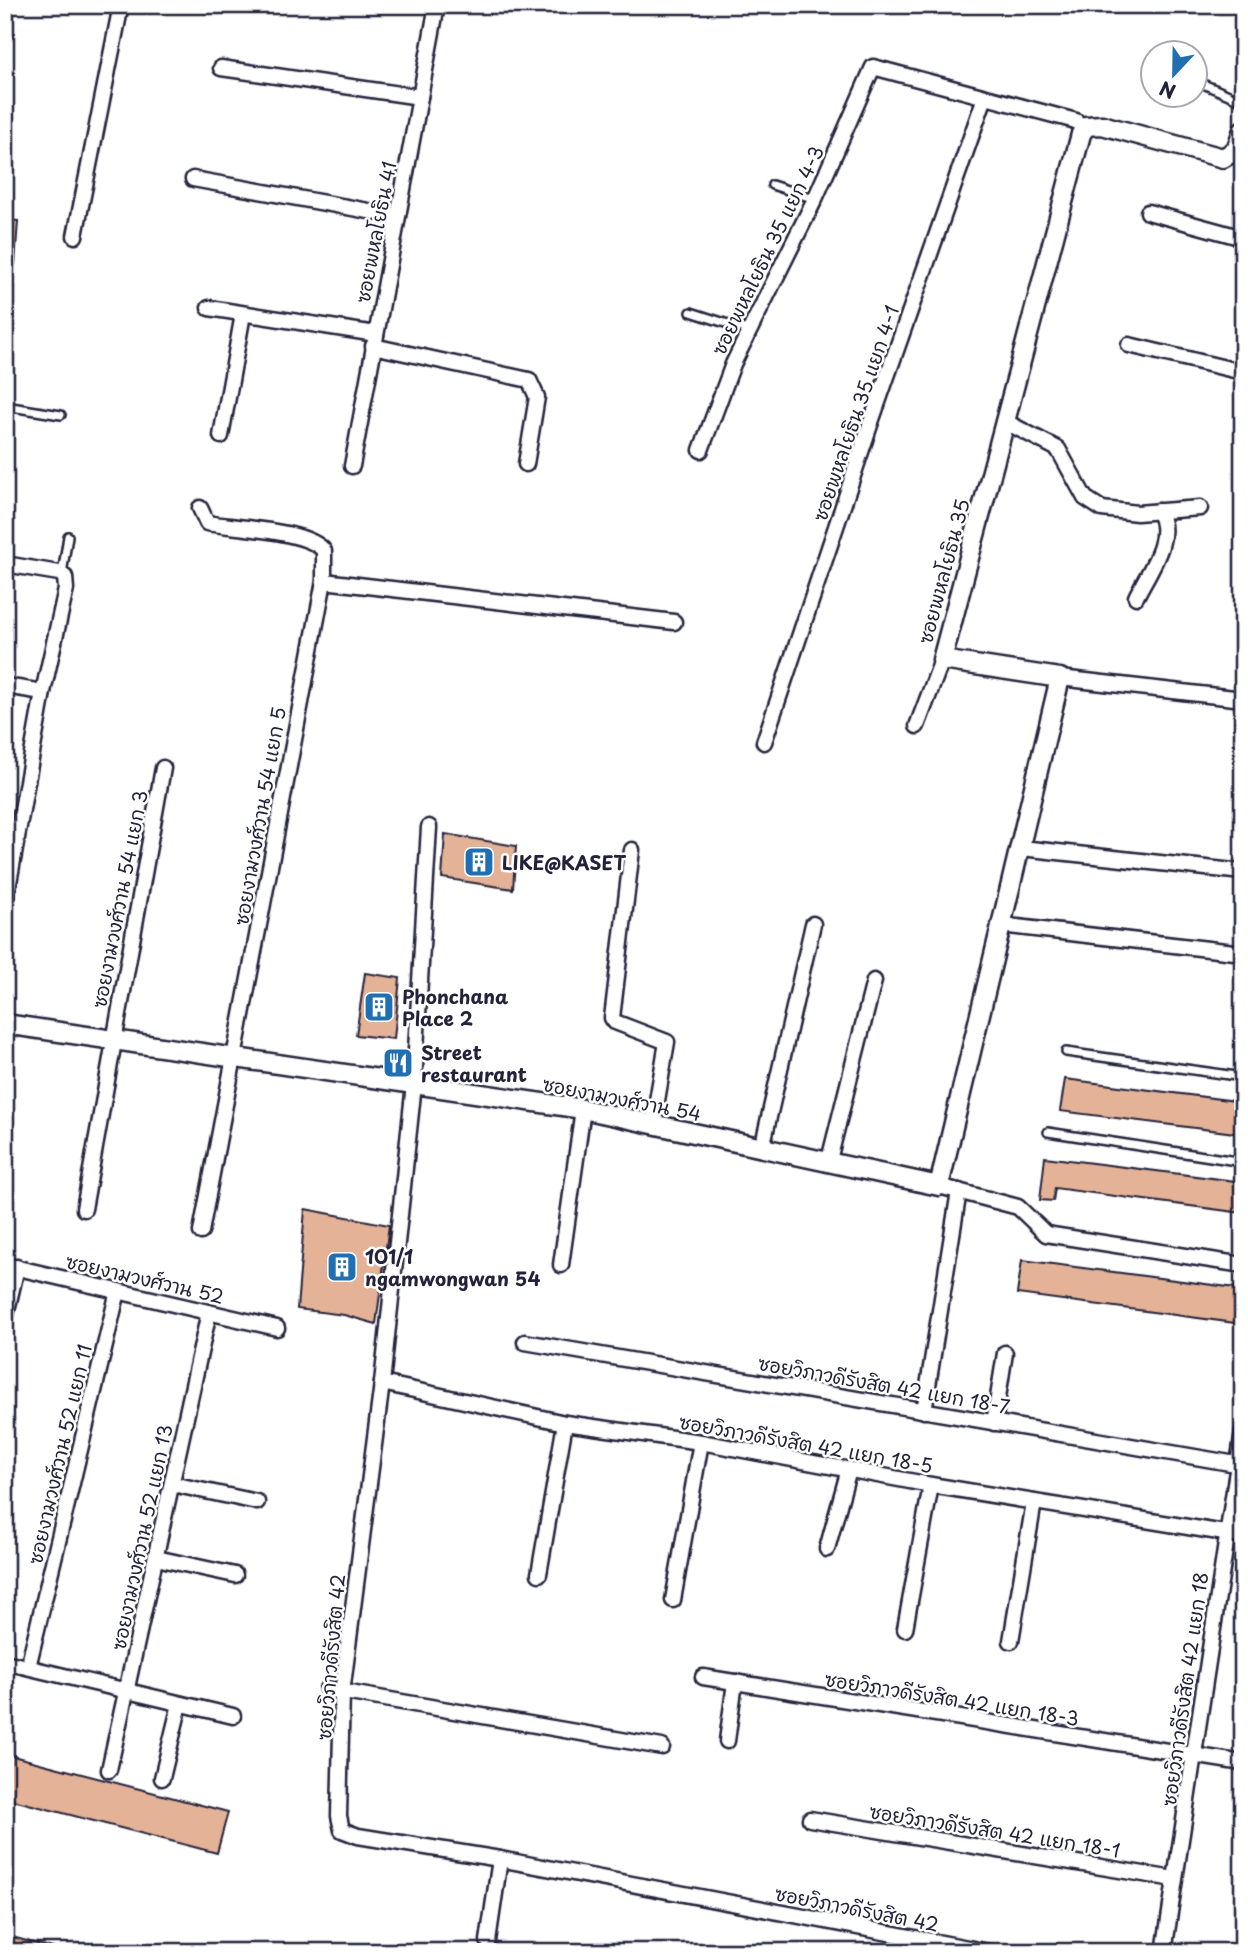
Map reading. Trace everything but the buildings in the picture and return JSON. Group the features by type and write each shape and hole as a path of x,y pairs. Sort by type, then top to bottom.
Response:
{"street":[{"path":"75,236 121,5"},
{"name":"ซอยพหลโยธิน 41","path":"352,466 437,5"},
{"name":"ซอยพหลโยธิน 35 แยก 4-3","path":"701,450 733,364 815,199 872,69 876,67 985,97"},
{"path":"222,68 421,97"},
{"path":"985,97 1076,121 1084,128 1091,124 1102,125 1223,158 1237,158 1243,130"},
{"name":"ซอยพหลโยธิน 35 แยก 4-1","path":"764,742 870,425 985,97"},
{"name":"ซอยพหลโยธิน 35","path":"1060,678 942,660 1084,128"},
{"path":"193,178 396,216"},
{"path":"1148,212 1243,238"},
{"path":"209,308 375,340 528,380 537,397 526,464"},
{"path":"221,436 243,314"},
{"path":"1129,345 1238,371 1243,365"},
{"path":"1004,421 1058,449 1085,498 1094,505 1121,513 1200,508"},
{"name":"ซอยงามวงศ์วาน 54 แยก 5","path":"200,508 207,523 277,533 315,542 324,551 324,581 201,1231"},
{"path":"1136,597 1162,542 1165,530 1158,512"},
{"path":"5,564 63,576 66,589 43,692 5,905"},
{"path":"324,581 674,622"},
{"path":"918,726 942,660"},
{"path":"939,1186 1060,678 1243,699"},
{"path":"5,686 43,692"},
{"name":"ซอยงามวงศ์วาน 54 แยก 3","path":"84,1209 112,1038 163,768"},
{"name":"ซอยวิภาวดีรังสิต 42","path":"429,827 414,1084 382,1383 342,1693 339,1816 342,1830 358,1836 500,1859 908,1945 989,1952"},
{"path":"1021,848 1243,872"},
{"path":"632,850 612,1018 614,1022 667,1042 653,1124"},
{"path":"762,1148 813,923"},
{"path":"1000,925 1243,953"},
{"path":"828,1164 874,981"},
{"name":"ซอยงามวงศ์วาน 54","path":"5,1024 583,1109 959,1191 1018,1207 1046,1234 1243,1265"},
{"path":"561,1265 583,1109"},
{"path":"925,1411 959,1191"},
{"path":"5,1318 11,1266"},
{"name":"ซอยงามวงศ์วาน 52","path":"11,1266 277,1328"},
{"name":"ซอยงามวงศ์วาน 52 แยก 11","path":"28,1667 118,1291"},
{"name":"ซอยงามวงศ์วาน 52 แยก 13","path":"109,1770 209,1312"},
{"name":"ซอยวิภาวดีรังสิต 42 แยก 18-7","path":"525,1342 1236,1464"},
{"path":"994,1423 1005,1353"},
{"name":"ซอยวิภาวดีรังสิต 42 แยก 18-5","path":"382,1383 565,1423 701,1442 931,1485 1243,1536"},
{"path":"539,1574 565,1423"},
{"name":"ซอยวิภาวดีรังสิต 42 แยก 18","path":"1164,1952 1195,1756 1225,1534 1243,1431"},
{"path":"673,1600 701,1442"},
{"path":"827,1549 849,1469"},
{"path":"172,1483 257,1502"},
{"path":"905,1629 931,1485"},
{"path":"1011,1641 1034,1502"},
{"path":"156,1558 235,1575"},
{"path":"5,1662 233,1716"},
{"name":"ซอยวิภาวดีรังสิต 42 แยก 18-3","path":"703,1677 1243,1763"},
{"path":"727,1741 735,1682"},
{"path":"327,1689 662,1747"},
{"path":"162,1778 180,1704"},
{"name":"ซอยวิภาวดีรังสิต 42 แยก 18-1","path":"810,1819 1174,1879"},
{"path":"488,1941 500,1859"}],"lane":[{"path":"1210,87 1243,101"},
{"path":"772,185 815,199"},
{"path":"691,312 751,331"},
{"path":"5,406 61,415"},
{"path":"63,576 68,536"},
{"path":"1066,1052 1243,1077"},
{"path":"1048,1132 1243,1162"}],"place":[{"name":"LIKE@KASET","path":"479,862"},
{"name":"Phonchana Place 2","path":"379,1007"},
{"name":"Street restaurant","path":"398,1063"},
{"name":"101/1 ngamwongwan 54","path":"342,1267"}]}
